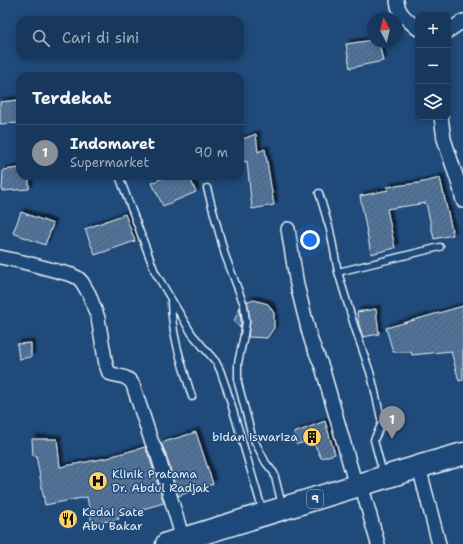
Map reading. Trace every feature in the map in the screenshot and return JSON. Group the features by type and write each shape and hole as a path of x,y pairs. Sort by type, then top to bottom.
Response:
{"highway":[{"name":"9","path":"177,542 273,511 463,454"}],"street":[{"path":"396,0 399,11 415,26"},
{"path":"451,29 463,21"},
{"path":"441,120 444,139 463,201"},
{"path":"288,229 297,285 309,333 322,367 358,485 378,544"},
{"path":"0,257 72,275 78,278 86,287 98,318 106,366 109,373 128,378 133,385 158,456 177,542"},
{"path":"418,467 439,544"}],"lane":[{"path":"120,180 153,267 171,301 192,334 216,362 220,370 273,511"},
{"path":"207,188 225,255 244,305 246,322 238,363 238,383 252,436 266,463 274,473 273,511"},
{"path":"319,193 330,230 338,272 370,372 376,396 382,423 374,440 384,478"},
{"path":"338,272 440,247"},
{"path":"171,301 176,346 192,397"}],"building":[{"path":"367,41 367,48 380,48 383,61 350,68 346,44"},
{"path":"16,100 16,123 0,124 0,102"},
{"path":"256,134 258,152 265,149 274,205 252,209 247,161 244,162 244,138"},
{"path":"16,168 16,180 29,180 29,189 2,191 3,170"},
{"path":"440,178 453,235 434,239 426,203 387,209 395,248 371,254 360,196 388,190 387,187 419,183"},
{"path":"158,180 191,180 196,192 163,206 152,183"},
{"path":"21,212 53,224 45,245 13,233"},
{"path":"125,214 135,241 95,255 85,229"},
{"path":"254,300 268,304 274,313 274,328 267,338 248,337 250,322 247,301"},
{"path":"463,306 463,380 459,381 451,351 412,355 411,352 393,352 386,328"},
{"path":"240,307 241,322 240,328 234,321"},
{"path":"376,309 379,334 363,337 357,312"},
{"path":"31,343 31,357 19,359 17,344"},
{"name":"bidan iswariza","path":"325,421 335,454 321,458 313,441 296,444 294,433"},
{"path":"196,432 213,484 178,496 166,454 161,443"},
{"path":"32,439 57,439 60,467 112,457 145,447 164,503 118,516 119,519 92,524 87,497 45,505 36,455 33,456"}],"place":[{"name":"bidan iswariza","path":"312,437"},
{"name":"Indomaret","path":"392,439"},
{"name":"Klinik Pratama Dr. Abdul Radjak","path":"98,481"},
{"name":"Kedai Sate Abu Bakar","path":"68,519"}]}
